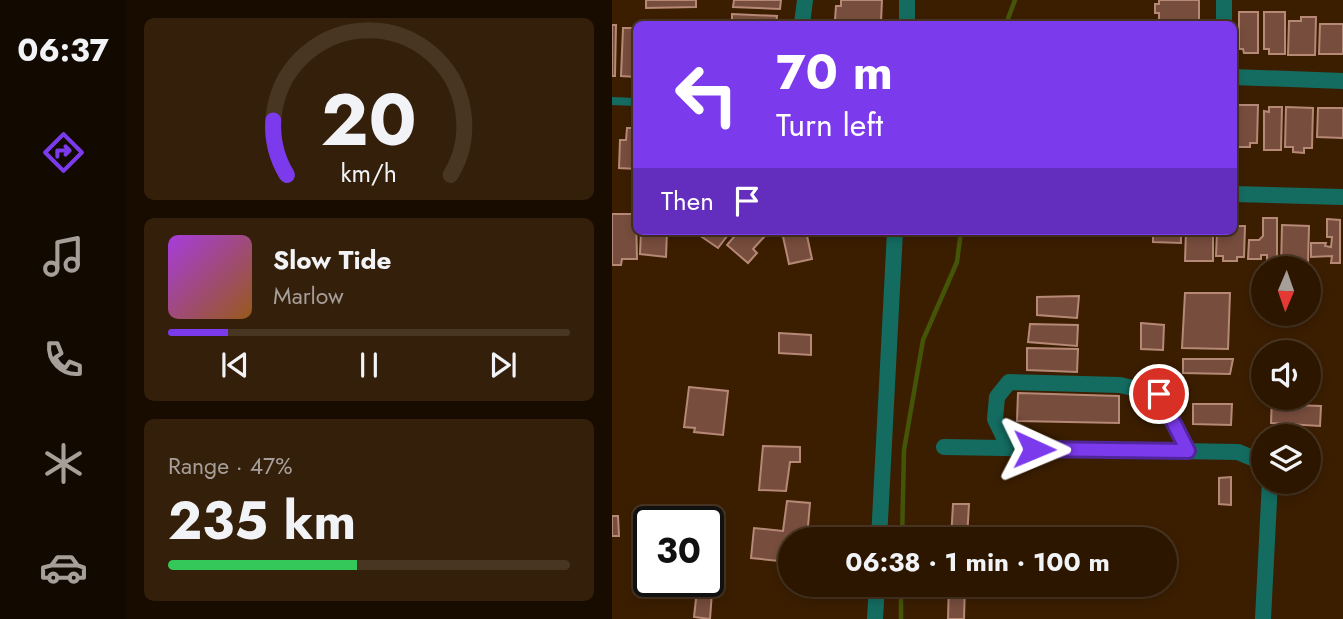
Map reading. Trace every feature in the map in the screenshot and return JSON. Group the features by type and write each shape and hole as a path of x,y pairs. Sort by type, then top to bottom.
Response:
{"street":[{"path":"802,21 805,0"},
{"path":"907,0 907,21"},
{"path":"1223,21 1224,0"},
{"path":"1237,77 1342,81"},
{"path":"1237,194 1342,197"},
{"path":"880,527 894,235"},
{"path":"1009,448 995,419 996,397 1009,382 1120,385 1159,394 1188,451"},
{"path":"944,447 1238,452 1251,457"},
{"path":"1264,619 1269,494"},
{"path":"875,619 876,597"}],"lane":[{"path":"612,101 633,102"}],"building":[{"path":"646,0 696,0 696,7 646,8"},
{"path":"734,0 781,0 780,9 733,7"},
{"path":"841,0 882,0 881,21 835,20 836,6 841,6"},
{"path":"1159,0 1199,0 1199,21 1159,21 1155,4 1159,4"},
{"path":"1239,12 1258,12 1258,53 1244,53 1243,49 1239,49"},
{"path":"1264,12 1285,12 1285,54 1269,54 1269,49 1264,49"},
{"path":"732,14 777,16 776,21 732,21"},
{"path":"1301,17 1316,17 1315,55 1288,55 1289,21 1301,21"},
{"path":"1320,24 1343,24 1343,54 1319,54"},
{"path":"612,25 616,25 615,76 612,76"},
{"path":"623,28 633,28 633,77 621,76"},
{"path":"1237,105 1258,105 1257,143 1250,143 1250,147 1237,147"},
{"path":"1269,107 1282,107 1281,150 1264,150 1264,111 1269,112"},
{"path":"1286,107 1313,108 1312,148 1304,148 1304,153 1293,152 1293,147 1285,147"},
{"path":"1318,108 1343,108 1343,138 1317,137"},
{"path":"627,128 633,128 633,169 619,168 620,140 626,140"},
{"path":"612,214 633,214 637,259 622,259 621,265 612,265"},
{"path":"1263,218 1277,218 1277,256 1251,256 1251,259 1248,259 1249,240 1259,240 1263,236"},
{"path":"1327,219 1340,220 1340,263 1331,263 1332,256 1311,256 1311,243 1326,243 1325,246 1331,247 1332,237 1327,237"},
{"path":"1282,225 1309,226 1308,256 1281,256"},
{"path":"1237,226 1245,226 1244,257 1237,257 1237,261 1223,261 1223,256 1216,256 1217,235 1237,235"},
{"path":"641,235 667,235 666,257 640,254"},
{"path":"699,235 728,235 718,248"},
{"path":"736,235 765,236 753,249 757,253 748,263 727,245"},
{"path":"783,235 807,235 812,259 789,264"},
{"path":"1153,235 1181,235 1181,243 1153,242"},
{"path":"1186,235 1213,235 1213,261 1185,261"},
{"path":"1185,293 1230,293 1228,349 1182,348"},
{"path":"1079,296 1077,318 1037,315 1037,297"},
{"path":"1141,323 1164,325 1163,350 1141,349"},
{"path":"1030,324 1078,325 1077,346 1028,342"},
{"path":"779,333 811,335 811,355 779,353"},
{"path":"1027,348 1078,349 1077,372 1027,370"},
{"path":"1183,359 1233,359 1230,374 1183,373"},
{"path":"689,387 728,391 723,435 694,432 695,428 684,427"},
{"path":"1018,393 1119,396 1119,423 1017,421"},
{"path":"1193,404 1232,404 1231,425 1193,424"},
{"path":"1272,410 1321,410 1320,424 1271,423"},
{"path":"763,446 800,447 800,462 790,462 786,491 759,490"},
{"path":"1231,477 1231,505 1219,504 1219,478"},
{"path":"787,501 810,503 808,527 784,527"},
{"path":"953,504 969,504 968,527 952,527"},
{"path":"612,516 618,516 619,536 612,536"},
{"path":"754,528 778,530 778,561 751,558"},
{"path":"696,597 712,597 710,619 694,617"},
{"path":"949,597 965,597 964,619 948,619"}],"waterway":[{"path":"1007,21 1015,0"},
{"path":"902,527 904,450 923,340 957,262 960,235"},
{"path":"901,597 901,619"}],"route":[{"path":"1034,449 1188,451 1159,394"}]}
